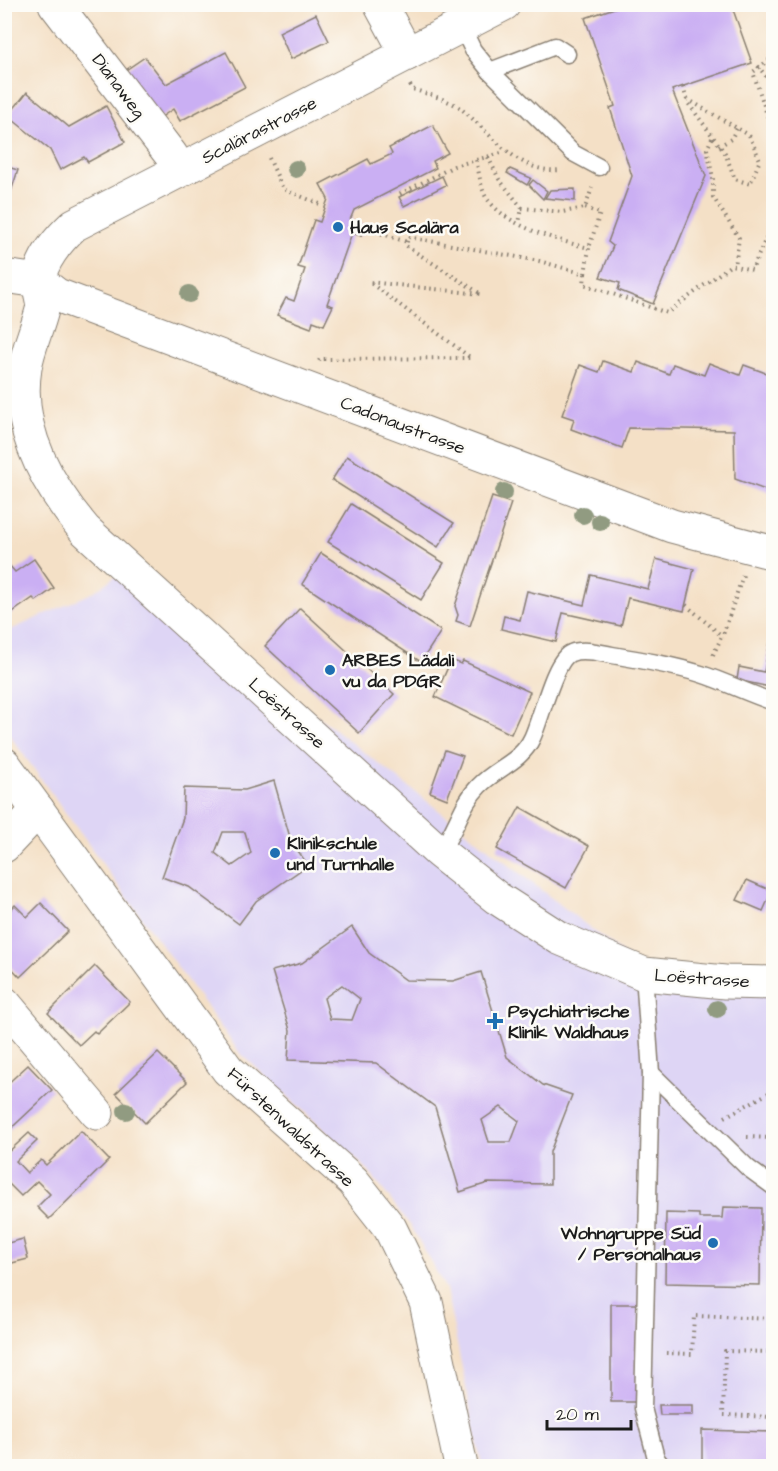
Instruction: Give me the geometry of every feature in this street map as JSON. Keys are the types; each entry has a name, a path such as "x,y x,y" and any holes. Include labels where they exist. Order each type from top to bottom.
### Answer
{"street":[{"name":"Dianaweg","path":"55,4 164,145 179,169"},
{"path":"380,4 408,69"},
{"name":"Scalärastrasse","path":"39,281 50,254 74,225 179,169 408,69 462,27 504,4"},
{"path":"4,276 39,281"},
{"name":"Cadonaustrasse","path":"39,281 57,295 672,526 774,553"},
{"name":"Loëstrasse","path":"39,281 43,308 25,369 23,408 40,464 60,501 85,530 440,852 497,898 559,938 644,974 725,982 774,983"},
{"name":"Fürstenwaldstrasse","path":"4,764 228,1070 353,1181 390,1228 426,1302 461,1467"},
{"path":"5,845 38,810"},
{"path":"4,1003 97,1113"}],"lane":[{"path":"462,27 473,50 490,71 573,153 599,167"},
{"path":"490,71 555,46 567,54"},
{"path":"440,852 453,836 461,812 476,788 490,775 521,756 532,739 560,662 571,653 592,651 664,663 704,675 742,692 774,702"},
{"path":"644,974 651,1073 643,1408 656,1458 662,1467"},
{"path":"651,1073 706,1128 774,1187"}],"path":[{"path":"774,57 758,66 753,72 774,136"},
{"path":"758,66 774,87"},
{"path":"408,69 412,89 459,107 506,152 547,171 599,167 585,208"},
{"path":"682,87 687,99 719,146 735,179 750,184 760,160 749,135 687,99"},
{"path":"719,146 731,139 737,128"},
{"path":"712,138 707,149 713,178 713,197 739,238 735,266"},
{"path":"400,194 454,166 506,152"},
{"path":"267,154 283,189 320,204"},
{"path":"488,156 499,179 522,208 562,212 585,208 600,213 589,248 584,284 667,313 731,265 752,270 774,220"},
{"path":"476,160 486,200 519,223 546,237 589,248"},
{"path":"519,223 522,208"},
{"path":"364,228 407,242"},
{"path":"318,365 320,359 471,358 369,282 482,294 406,246 408,237 538,261 585,274"},
{"path":"704,675 722,636 745,569"},
{"path":"686,605 722,636"},
{"path":"706,1128 741,1106 774,1090"},
{"path":"644,1353 692,1354 694,1316 774,1319"},
{"path":"774,1352 725,1351 723,1415 774,1417"}],"shaded area":[{"name":"Psychiatrische Klinik Waldhaus","path":"127,568 666,987 773,990 773,1466 482,1466 446,1289 411,1226 366,1168 239,1052 5,729 4,633 92,593"}],"building":[{"path":"626,4 731,4 752,63 672,90 706,176 653,304 618,290 620,283 600,277 613,246 608,242 632,176 610,108 615,106 585,18"},
{"path":"316,14 329,41 291,59 279,32"},
{"path":"226,52 245,87 180,121 173,109 157,120 123,72 145,57 166,84"},
{"path":"27,92 69,127 106,106 125,142 88,162 84,157 60,170 50,150 8,116"},
{"name":"Haus Scalära","path":"433,125 448,153 433,161 436,168 354,210 350,220 365,226 361,236 352,233 327,304 333,306 324,325 313,321 311,328 277,315 286,298 294,301 305,269 298,267 314,220 320,222 328,199 320,184 368,159 371,164 392,154 389,148"},
{"path":"4,166 18,170 5,210 4,210"},
{"path":"510,169 531,178 527,185 507,173"},
{"path":"442,176 446,185 404,206 399,197"},
{"path":"533,180 547,191 543,199 529,185"},
{"path":"575,189 575,201 545,198 550,190"},
{"path":"603,361 634,372 638,362 669,374 673,364 704,375 709,363 740,375 744,365 774,376 774,493 735,479 734,430 629,428 622,448 571,429 574,419 562,415 580,365 599,372"},
{"path":"347,456 454,523 438,547 332,480"},
{"path":"492,497 511,503 470,626 456,621 458,615 455,606"},
{"path":"351,504 444,563 421,600 328,542"},
{"path":"321,553 441,631 421,662 302,584"},
{"path":"34,559 54,588 36,601 33,598 4,618 4,569 9,565 15,572"},
{"path":"656,559 694,569 684,611 628,598 621,626 563,613 556,642 501,629 504,616 520,620 527,591 584,605 591,575 648,589"},
{"name":"ARBES Lädali vu da PDGR","path":"300,608 394,694 359,733 265,646"},
{"path":"770,642 774,643 774,688 737,680 739,667 764,672"},
{"path":"451,660 461,664 463,661 530,692 511,734 435,697"},
{"path":"445,750 463,756 447,799 430,792"},
{"name":"Klinikschule und Turnhalle","path":"274,781 291,841 308,865 256,901 239,924 189,887 162,877 183,818 184,788 245,790","holes":["223,832 245,832 251,853 232,866 215,853"]},
{"path":"520,807 589,846 566,888 497,849"},
{"path":"747,880 772,891 763,911 737,900"},
{"path":"41,903 68,931 20,977 4,960 4,916 15,905 27,917"},
{"path":"352,927 369,953 406,980 453,981 481,972 507,1057 543,1085 572,1095 550,1152 550,1184 488,1183 460,1192 435,1107 376,1063 288,1060 290,1030 272,971 302,963","holes":["342,985 360,999 352,1020 330,1019 324,998","501,1107 519,1121 511,1142 489,1142 482,1120"]},
{"path":"95,966 130,1002 97,1034 94,1031 79,1045 48,1013"},
{"path":"158,1053 187,1082 145,1123 116,1093"},
{"path":"28,1065 52,1090 4,1135 4,1087"},
{"path":"81,1131 109,1160 49,1219 37,1207 50,1194 37,1181 21,1196 4,1179 4,1156 29,1133 37,1141 16,1161 27,1173 41,1160 46,1165"},
{"name":"Wohngruppe Süd / Personalhaus","path":"723,1207 761,1208 760,1285 665,1283 666,1213 699,1214 699,1218 722,1218"},
{"path":"23,1239 28,1259 4,1265 4,1244"},
{"path":"611,1304 639,1304 638,1402 611,1402"},
{"path":"659,1405 693,1405 693,1415 660,1415"},
{"path":"702,1430 774,1432 774,1466 702,1466"}],"place":[{"name":"Haus Scalära","path":"338,227"},
{"name":"ARBES Lädali vu da PDGR","path":"330,670"},
{"name":"Klinikschule und Turnhalle","path":"275,853"},
{"name":"Psychiatrische Klinik Waldhaus","path":"495,1021"},
{"name":"Wohngruppe Süd / Personalhaus","path":"713,1243"}]}
